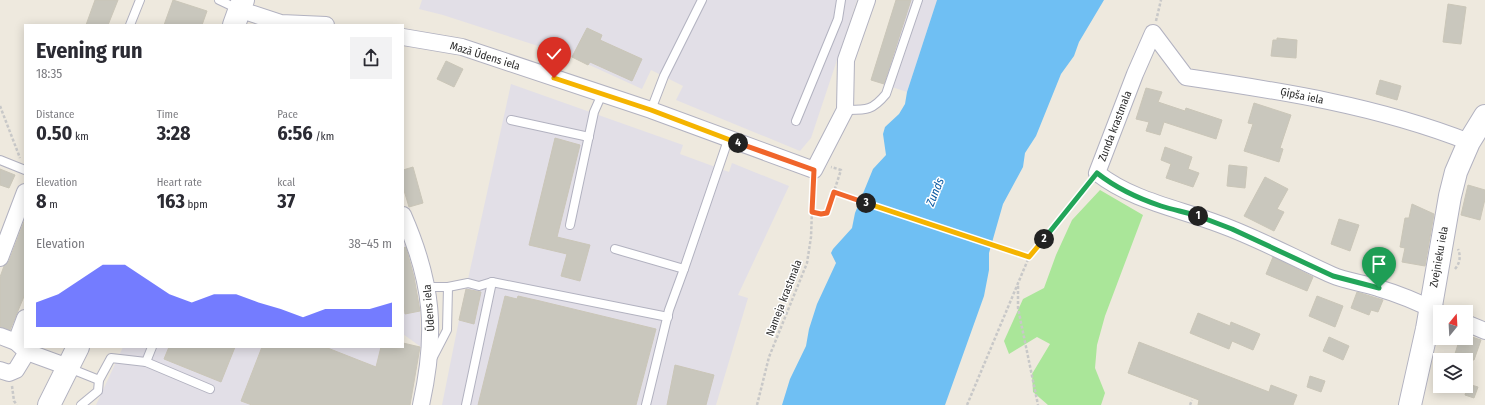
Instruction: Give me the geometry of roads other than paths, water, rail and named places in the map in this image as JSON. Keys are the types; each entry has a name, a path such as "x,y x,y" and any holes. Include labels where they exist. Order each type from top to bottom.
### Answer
{"street":[{"path":"846,110 846,60 867,0"},
{"path":"239,12 282,24"},
{"name":"Ģipša iela","path":"1153,33 1186,77 1253,86 1356,107 1441,131 1469,142"},
{"name":"Zunda krastmala","path":"1153,33 1135,74 1097,173 1113,185 1129,194 1232,229 1333,276 1379,288 1433,309"},
{"name":"Mazā Ūdens iela","path":"404,37 462,47 651,110 728,140 814,170 846,110"},
{"name":"Zvejnieku iela","path":"1436,305 1450,196 1456,172 1469,142 1485,116"},
{"path":"0,258 24,195"},
{"name":"Ūdens iela","path":"404,217 413,237 428,287 432,335 430,363 421,405"},
{"name":"Zvejnieku iela","path":"1410,405 1427,329 1433,315"},
{"path":"5,372 16,370 24,325"},
{"path":"1473,326 1485,331"},
{"path":"0,336 21,347 68,367"},
{"path":"49,405 78,348"}],"lane":[{"path":"130,24 140,0"},
{"path":"218,0 239,12"},
{"path":"651,110 664,76 702,0"},
{"path":"796,122 838,19 841,0"},
{"path":"846,110 866,110 878,104 886,94 918,0"},
{"path":"570,225 594,112 602,94"},
{"path":"511,120 589,137"},
{"path":"646,405 668,317 728,140"},
{"path":"0,160 24,170"},
{"path":"615,249 684,269"},
{"path":"428,287 448,287 468,283 479,286 492,282 668,317"},
{"path":"466,405 492,282"},
{"path":"430,363 447,330 448,287"},
{"path":"146,362 152,348"},
{"path":"81,405 98,391 99,380 111,358 146,362 210,389"},
{"path":"68,367 99,380"}],"water":[{"name":"Zunds","path":"937,0 1104,0 1079,42 1074,56 1061,74 1036,136 1025,153 1023,167 1003,204 989,253 989,270 984,296 945,405 782,405 790,379 806,346 809,329 817,304 836,263 831,253 852,228 855,213 873,169 886,155 883,134 885,127 899,114 905,104 907,92"}]}
